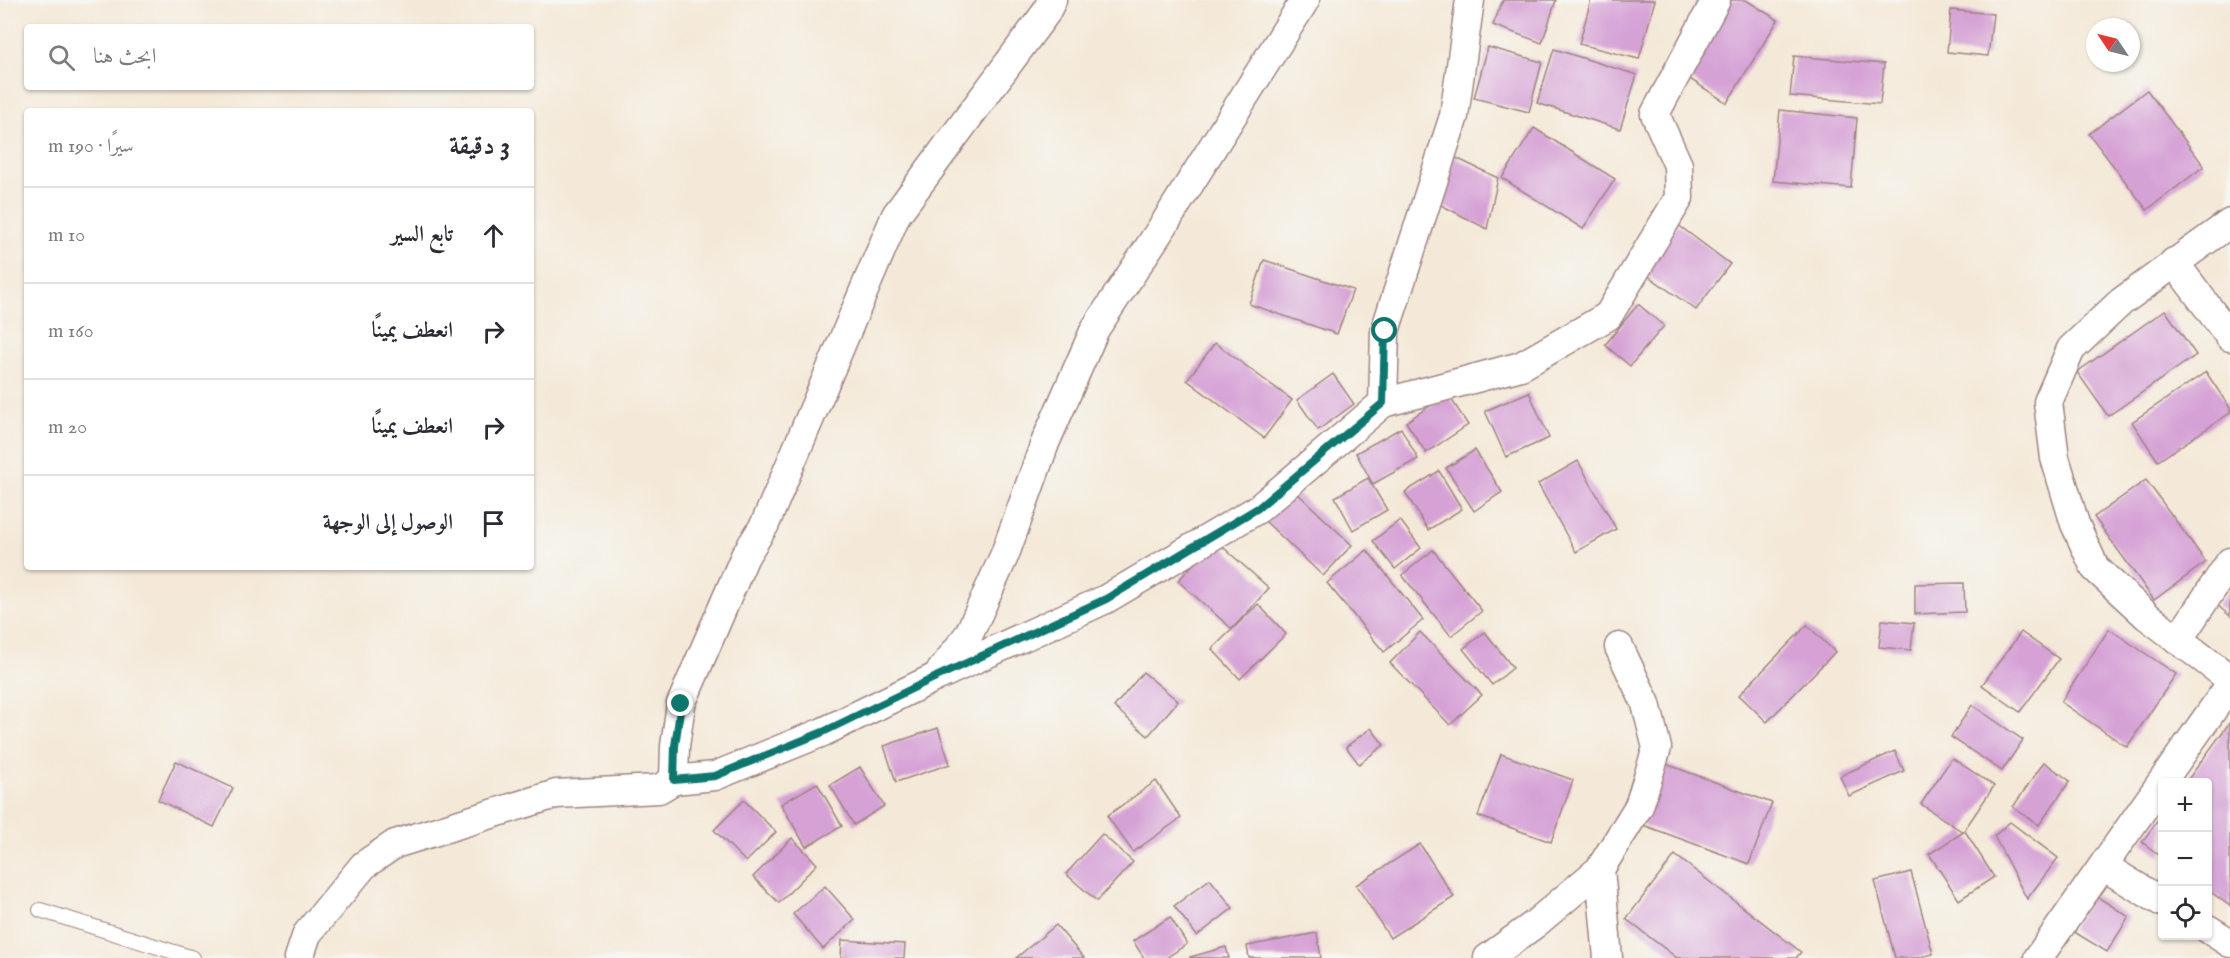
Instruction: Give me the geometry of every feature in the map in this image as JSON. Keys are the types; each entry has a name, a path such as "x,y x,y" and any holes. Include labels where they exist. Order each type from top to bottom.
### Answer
{"street":[{"path":"674,780 675,746 681,704 745,556 765,524 896,215 1045,14 1052,0"},
{"path":"936,677 969,634 1005,554 1045,443 1095,329 1165,223 1305,0"},
{"path":"1383,403 1385,331 1454,116 1470,0"},
{"path":"299,958 307,934 364,865 395,844 556,794 659,789 674,780 715,776 823,732 1106,599 1258,508 1383,403 1521,366 1608,316 1679,198 1678,165 1655,114 1716,0"},
{"path":"2230,223 2121,302 2072,348 2048,402 2055,458 2075,524 2095,568 2178,640 2230,679"},
{"path":"2174,262 2230,338"},
{"path":"2178,640 2230,562"},
{"path":"1488,958 1535,924 1600,870 1639,806 1657,748 1646,704 1619,647"},
{"path":"2038,958 2230,685"},
{"path":"2103,866 2158,899"},
{"path":"1600,870 1608,958"},
{"path":"2212,932 2230,943"}],"lane":[{"path":"40,910 193,958"}],"building":[{"path":"1503,0 1556,0 1542,43 1493,25"},
{"path":"1591,0 1655,0 1639,59 1579,44"},
{"path":"1728,0 1746,0 1778,20 1727,103 1682,74"},
{"path":"1951,10 1993,14 1988,56 1947,52"},
{"path":"1488,47 1542,62 1529,112 1474,98"},
{"path":"1554,49 1637,75 1620,129 1537,103"},
{"path":"1794,56 1884,64 1880,104 1790,96"},
{"path":"2147,90 2204,166 2147,210 2089,134"},
{"path":"1780,110 1857,118 1851,188 1773,181"},
{"path":"1534,128 1615,179 1583,229 1502,178"},
{"path":"1452,156 1498,178 1487,229 1441,205"},
{"path":"1677,224 1730,264 1696,310 1643,272"},
{"path":"1264,260 1353,290 1337,334 1249,304"},
{"path":"1638,304 1664,326 1630,366 1605,345"},
{"path":"2165,310 2196,355 2108,416 2077,372"},
{"path":"1215,343 1292,400 1264,438 1187,380"},
{"path":"2206,372 2230,408 2230,413 2158,461 2132,422"},
{"path":"1333,374 1354,404 1318,430 1297,400"},
{"path":"1529,392 1549,438 1506,457 1485,411"},
{"path":"1448,394 1468,425 1426,453 1406,422"},
{"path":"1401,428 1418,459 1373,484 1356,453"},
{"path":"1475,450 1502,492 1474,511 1446,468"},
{"path":"1578,461 1616,529 1576,552 1538,484"},
{"path":"1439,471 1462,509 1428,530 1405,492"},
{"path":"1368,478 1387,510 1353,530 1335,497"},
{"path":"2146,480 2206,562 2154,600 2094,517"},
{"path":"1295,491 1352,545 1323,576 1264,520"},
{"path":"1400,520 1421,548 1395,569 1373,541"},
{"path":"1215,540 1269,588 1232,629 1178,581"},
{"path":"1367,550 1423,620 1384,652 1327,583"},
{"path":"1433,550 1482,611 1451,636 1402,575"},
{"path":"1964,583 1965,612 1915,614 1915,584"},
{"path":"2230,590 2230,616 2217,605"},
{"path":"1258,604 1286,634 1240,679 1212,649"},
{"path":"1882,620 1914,623 1911,650 1879,647"},
{"path":"1807,625 1835,652 1767,722 1739,695"},
{"path":"2109,629 2176,674 2127,747 2061,702"},
{"path":"1420,632 1482,695 1450,725 1390,663"},
{"path":"1485,632 1513,668 1492,685 1463,649"},
{"path":"2021,632 2059,659 2020,712 1982,685"},
{"path":"1143,672 1178,701 1148,736 1114,707"},
{"path":"1972,705 2023,740 2002,771 1951,737"},
{"path":"2230,722 2230,906 2212,893 2212,778 2189,778"},
{"path":"938,728 950,764 896,782 884,746"},
{"path":"1371,728 1384,745 1359,764 1346,747"},
{"path":"1895,751 1904,771 1849,796 1840,776"},
{"path":"1501,754 1573,780 1551,842 1478,816"},
{"path":"1952,758 1994,786 1963,832 1921,804"},
{"path":"176,761 233,788 214,827 158,800"},
{"path":"2044,762 2070,781 2039,825 2013,807"},
{"path":"1666,764 1772,803 1749,864 1643,825"},
{"path":"860,767 884,806 854,825 830,785"},
{"path":"1156,781 1181,818 1133,852 1107,816"},
{"path":"817,783 842,826 806,847 781,804"},
{"path":"744,800 776,832 746,862 714,830"},
{"path":"2158,820 2158,854 2142,842"},
{"path":"2010,822 2058,858 2027,899 1994,836"},
{"path":"1965,831 1994,877 1959,900 1929,854"},
{"path":"1102,834 1133,862 1097,901 1066,874"},
{"path":"792,838 817,864 779,903 753,877"},
{"path":"1420,844 1454,897 1390,938 1356,885"},
{"path":"1675,855 1801,952 1796,958 1677,958 1626,919"},
{"path":"1911,872 1933,954 1917,958 1895,958 1875,881"},
{"path":"1210,879 1233,908 1197,936 1174,906"},
{"path":"825,886 855,920 823,949 793,914"},
{"path":"2093,894 2129,917 2107,952 2071,930"},
{"path":"1170,917 1187,944 1166,958 1144,958 1133,941"},
{"path":"1056,925 1084,958 1016,958"},
{"path":"1317,933 1321,958 1249,958 1247,946"},
{"path":"842,940 905,944 904,958 841,958"},
{"path":"1226,947 1229,958 1190,958 1190,957"}],"route":[{"path":"681,704 675,746 674,780 715,776 823,732 1106,599 1258,508 1383,403 1385,331"}]}
